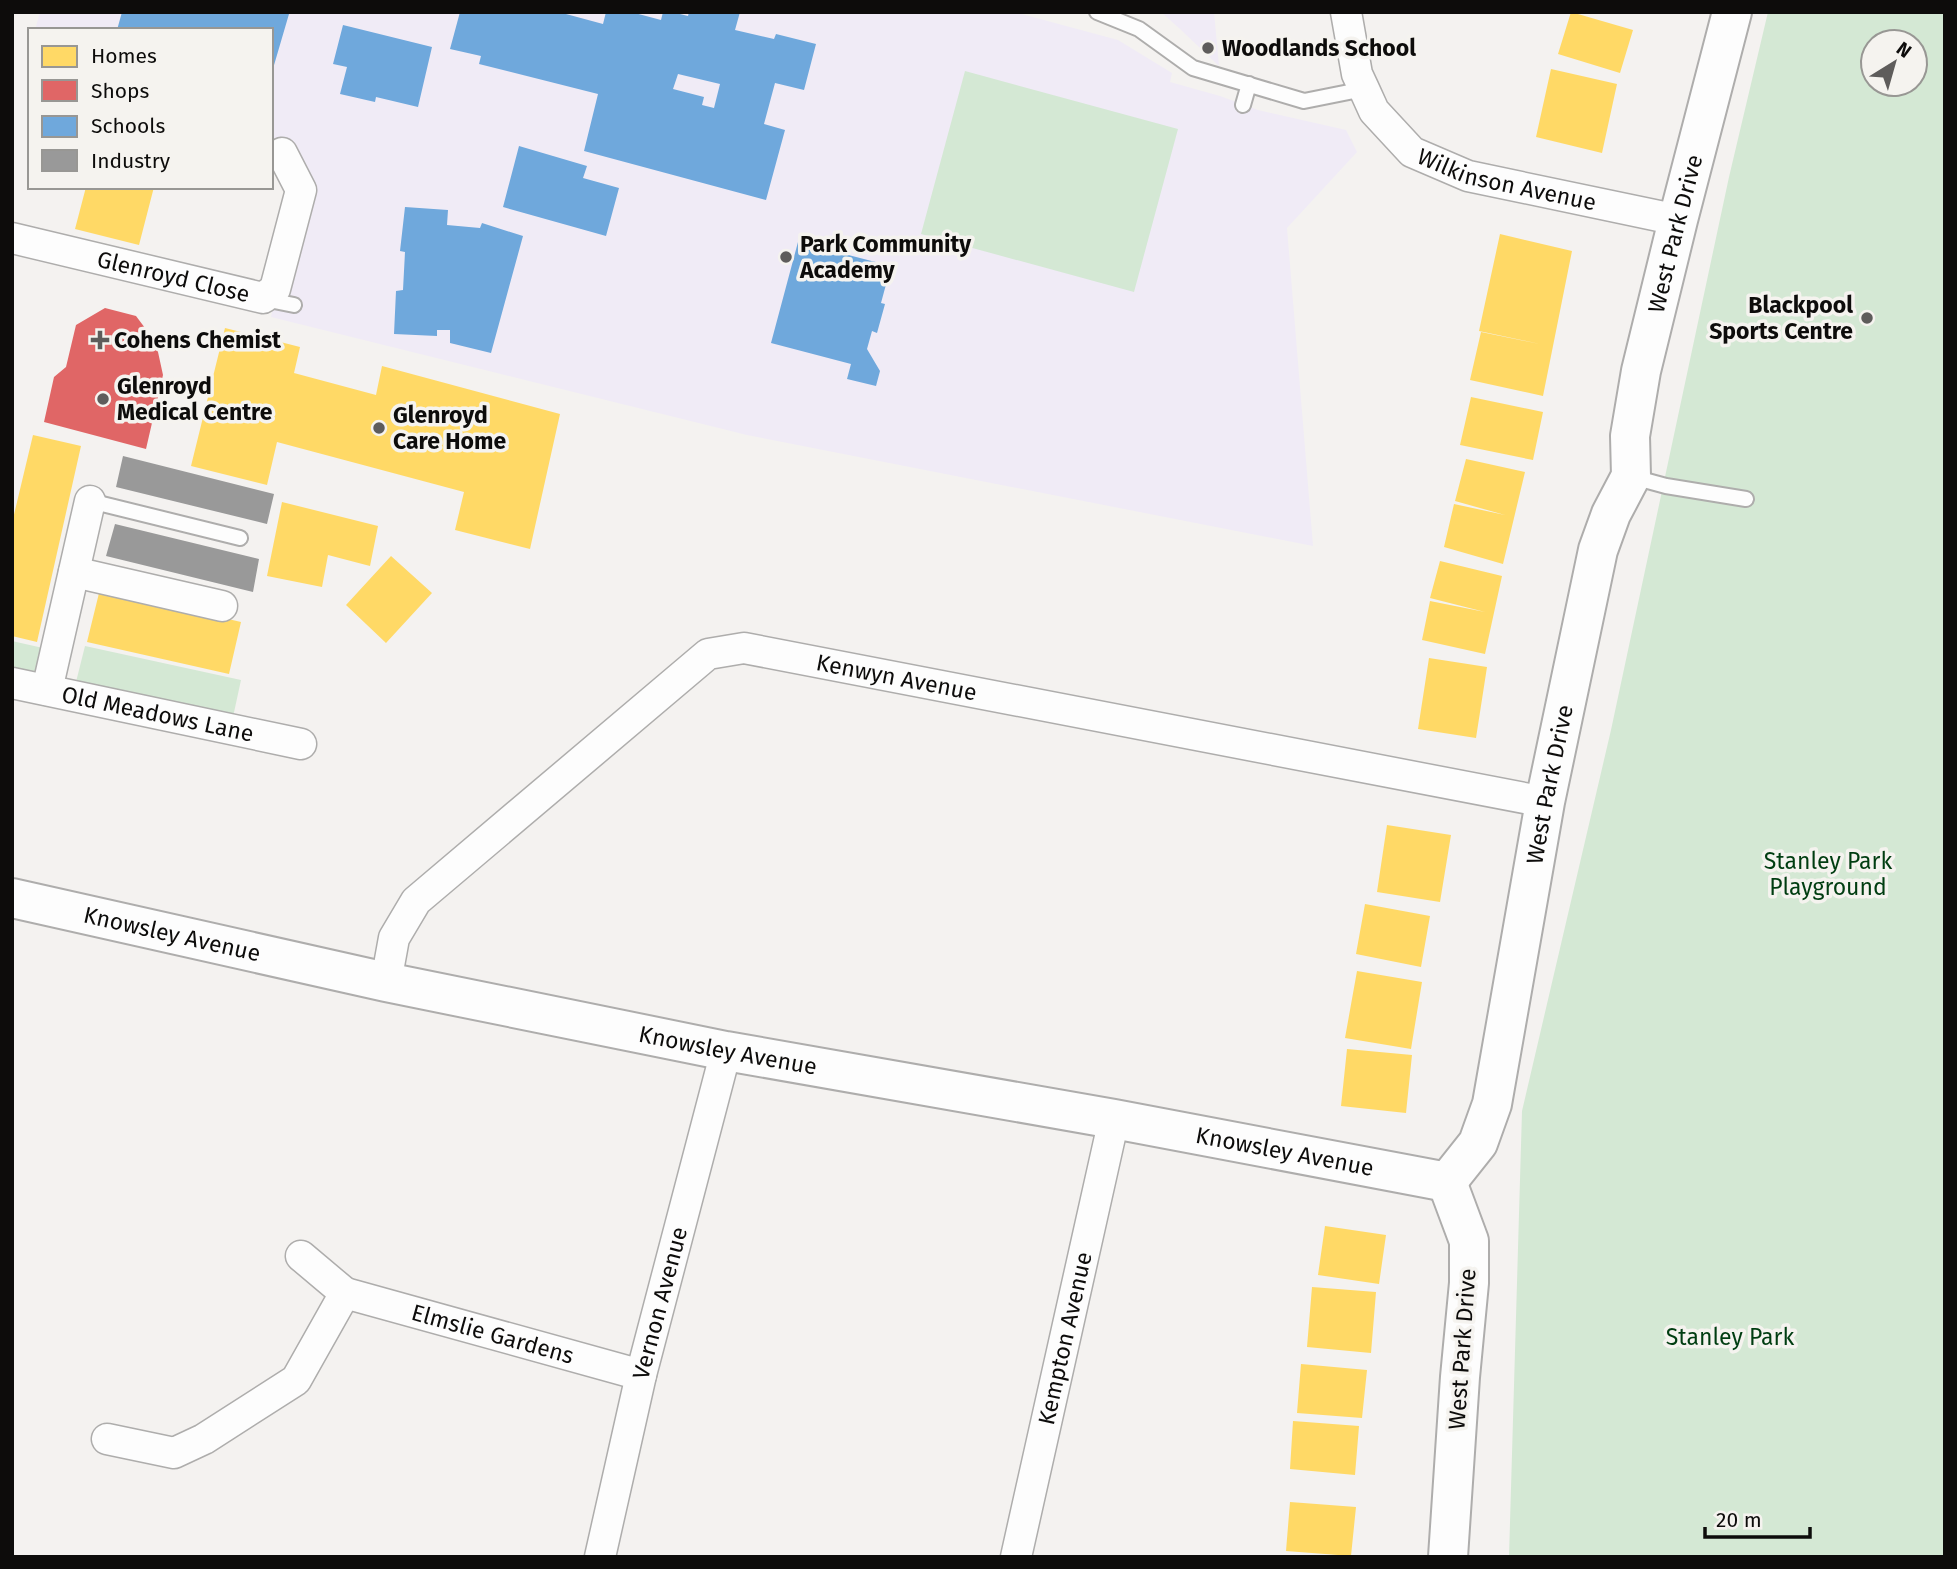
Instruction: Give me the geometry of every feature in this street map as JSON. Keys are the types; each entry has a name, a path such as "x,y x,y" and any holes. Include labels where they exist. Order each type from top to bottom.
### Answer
{"street":[{"name":"Wilkinson Avenue","path":"1346,12 1357,74 1374,111 1412,152 1468,176 1678,220"},
{"name":"West Park Drive","path":"1448,1557 1469,1283 1469,1241 1447,1182 1478,1143 1492,1104 1545,802 1598,550 1611,514 1632,476 1630,436 1642,371 1732,12"},
{"name":"Glenroyd Close","path":"12,238 263,299 275,289 301,190 282,153"},
{"path":"47,690 90,501"},
{"path":"74,572 222,606"},
{"name":"Kenwyn Avenue","path":"386,982 394,938 416,901 708,654 744,648 1545,802"},
{"name":"Old Meadows Lane","path":"12,683 301,744"},
{"name":"Knowsley Avenue","path":"12,898 386,982 726,1051 1114,1119 1447,1182"},
{"name":"Vernon Avenue","path":"600,1557 641,1375 726,1051"},
{"name":"Kempton Avenue","path":"1016,1557 1114,1119"},
{"name":"Elmslie Gardens","path":"301,1256 345,1293 641,1375"},
{"path":"107,1440 174,1453 204,1439 296,1380 345,1293"}],"lane":[{"path":"1097,12 1139,29 1194,68 1304,101 1364,89"},
{"path":"1243,105 1249,84"},
{"path":"263,299 295,305"},
{"path":"1632,476 1666,486 1746,499"},
{"path":"90,501 240,538"}],"shaded area":[{"name":"Park Community Academy","path":"40,12 1014,12 1118,40 1172,73 1170,82 1258,110 1346,130 1357,152 1287,228 1313,546 747,435 271,317 301,191 273,153 273,28 36,28"},
{"name":"Woodlands School","path":"1161,12 1214,12 1219,66 1180,29"}],"green space":[{"name":"Stanley Park","path":"1768,12 1945,12 1945,1557 1509,1557 1522,1111 1611,730 1729,177"},
{"path":"965,71 1178,129 1134,292 921,234"},
{"path":"12,641 43,648 37,673 12,667"},
{"path":"85,646 241,680 233,717 76,682"}],"building: Homes":[{"path":"1571,12 1633,30 1620,73 1558,54"},
{"path":"1551,69 1617,84 1602,153 1536,137"},
{"path":"85,189 153,189 139,245 75,229"},
{"path":"1500,234 1572,251 1543,396 1470,380 1481,332 1540,344 1479,331"},
{"name":"Glenroyd Care Home","path":"225,328 300,347 294,373 376,395 382,366 560,414 530,549 455,530 464,492 277,442 267,485 191,466"},
{"path":"1471,397 1543,412 1533,460 1460,445"},
{"path":"33,435 81,446 37,642 12,636 12,523"},
{"path":"1466,459 1525,472 1503,564 1444,547 1454,504 1505,515 1455,501"},
{"path":"282,502 378,526 370,566 328,555 322,587 267,576"},
{"path":"391,556 432,593 386,643 346,605"},
{"path":"1440,561 1502,576 1485,654 1422,640 1430,601 1485,612 1430,598"},
{"path":"100,589 241,622 229,674 87,642"},
{"path":"1429,658 1487,667 1476,738 1418,729"},
{"path":"1387,825 1451,835 1440,902 1377,892"},
{"path":"1365,904 1430,916 1421,967 1356,954"},
{"path":"1357,971 1422,982 1411,1049 1345,1038"},
{"path":"1347,1049 1412,1055 1406,1113 1341,1106"},
{"path":"1325,1226 1386,1235 1379,1284 1318,1275"},
{"path":"1312,1287 1376,1292 1371,1353 1307,1347"},
{"path":"1301,1364 1367,1370 1362,1418 1297,1413"},
{"path":"1293,1421 1359,1426 1355,1475 1290,1469"},
{"path":"1290,1502 1356,1507 1351,1556 1286,1551"}],"building: Shops":[{"name":"Glenroyd Medical Centre","path":"105,308 136,316 158,352 163,375 146,449 44,422 54,377 66,367 76,325"}],"building: Schools":[{"path":"122,12 289,14 273,69 273,28 118,28"},
{"path":"460,12 567,12 566,14 603,24 606,12 631,12 661,20 663,12 688,16 689,12 740,12 735,30 774,39 776,34 816,44 804,90 775,83 764,124 785,130 766,200 584,151 598,94 479,64 481,56 450,49","holes":["678,74 720,84 714,108 702,105 704,97 673,89"]},
{"path":"343,25 432,47 418,107 376,97 375,102 340,94 347,67 333,64"},
{"path":"519,146 587,166 583,178 619,188 606,236 503,207"},
{"path":"405,207 448,210 447,225 480,228 482,223 523,236 491,353 450,343 450,330 437,330 437,336 394,334 396,291 403,290 405,252 400,251"},
{"path":"798,242 891,266 881,303 885,304 877,333 872,331 867,349 880,371 876,386 847,379 851,364 771,343"}],"building: Industry":[{"path":"123,456 274,494 267,524 116,487"},
{"path":"115,524 259,559 253,592 106,556"}],"place":[{"name":"Woodlands School","path":"1208,48"},
{"name":"Park Community Academy","path":"786,257"},
{"name":"Blackpool Sports Centre","path":"1867,318"},
{"name":"Cohens Chemist","path":"100,340"},
{"name":"Glenroyd Medical Centre","path":"103,399"},
{"name":"Glenroyd Care Home","path":"379,428"}],"park label":[{"name":"Stanley Park Playground","path":"1828,874"}]}
